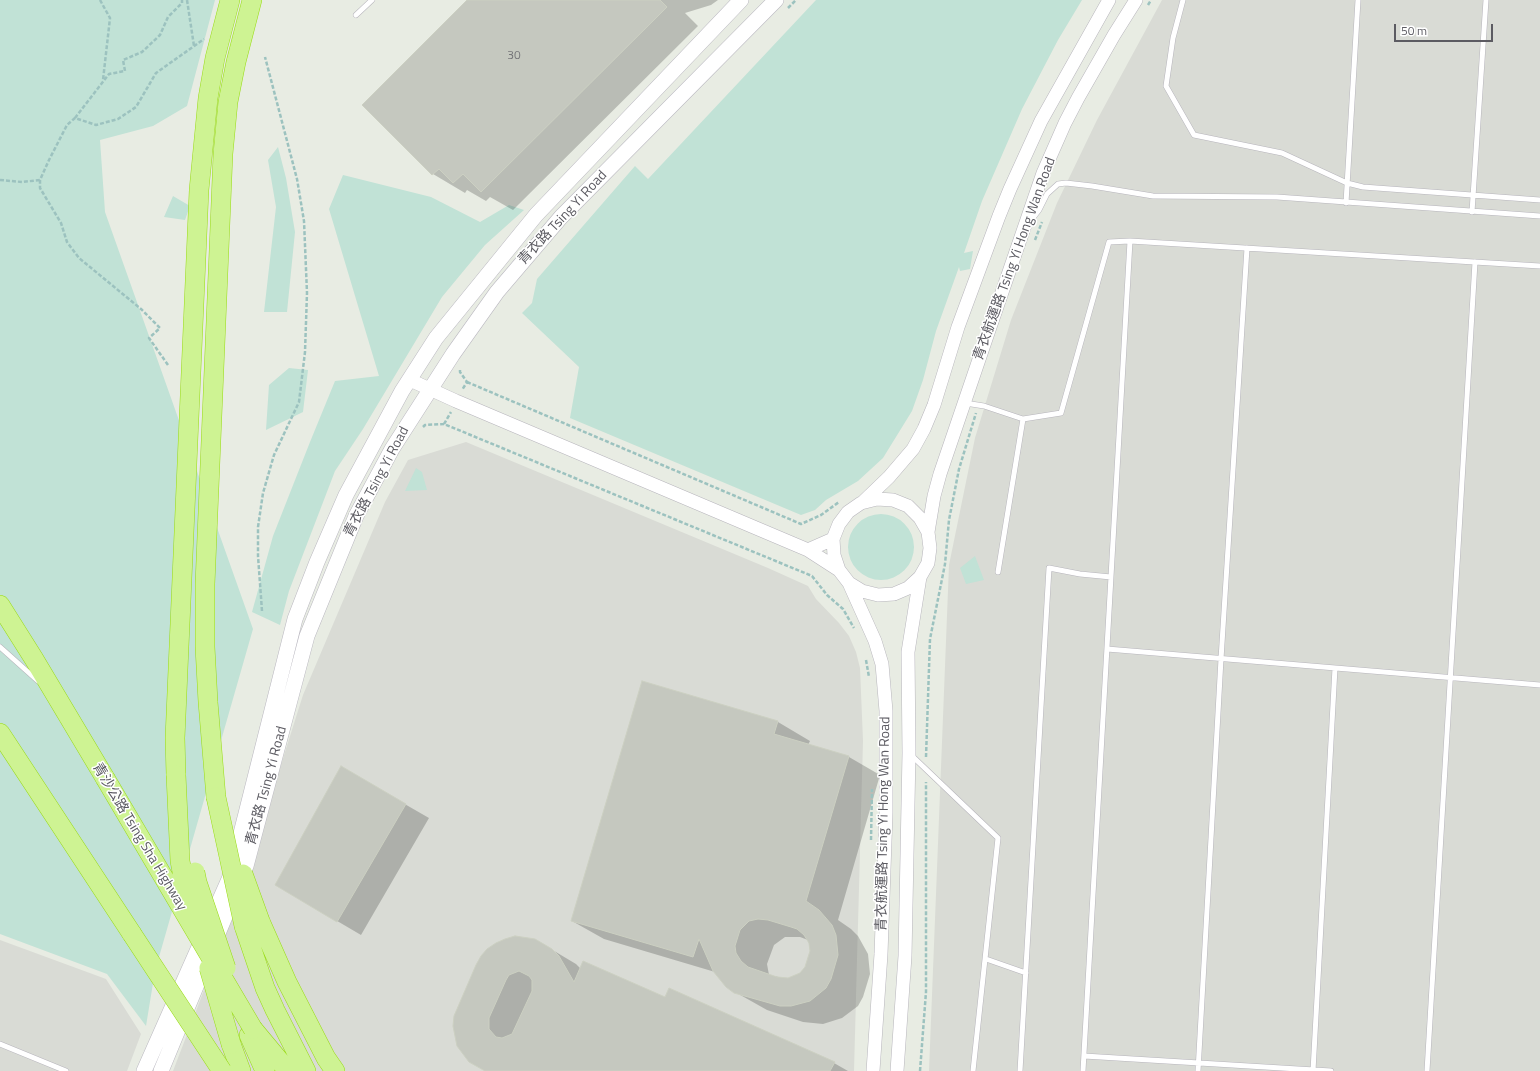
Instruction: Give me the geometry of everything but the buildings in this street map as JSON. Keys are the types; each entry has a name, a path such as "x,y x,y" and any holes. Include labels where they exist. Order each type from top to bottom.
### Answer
{"highway":[{"path":"230,0 215,58 208,98 199,190 174,738 180,861 184,882 220,1007 241,1071"},
{"path":"252,0 236,62 228,102 223,154 205,584 205,647 216,797 244,926 275,1010 306,1071"},
{"name":"青沙公路 Tsing Sha Highway","path":"0,605 59,701 253,1029 275,1071"},
{"path":"0,733 222,1071"},
{"path":"176,775 197,882 249,1035 265,1071"},
{"path":"216,797 267,939 296,1001 335,1071"},
{"path":"253,1029 288,1071"}],"main road":[{"name":"青衣路 Tsing Yi Road","path":"144,1071 230,878 295,619 316,562 346,495 402,391 436,338 536,215 737,2"},
{"name":"青衣路 Tsing Yi Road","path":"161,1071 246,866 307,636 356,516 392,449 430,389 497,292 561,217 780,5"}],"street":[{"name":"青衣航運路 Tsing Yi Hong Wan Road","path":"861,503 889,477 913,449 924,429 934,405 960,320 993,230 1010,189 1041,121 1109,0"},
{"name":"青衣航運路 Tsing Yi Hong Wan Road","path":"928,532 934,496 964,403 1043,173 1065,123 1094,69 1142,3"},
{"path":"410,380 456,401 808,550 839,570"},
{"path":"877,499 893,500 908,506 920,518 928,532 930,548 928,563 920,577 908,588 894,594 883,595 862,591 849,583 839,570 834,555 833,538 839,524 848,512 861,503 877,499"},
{"path":"808,550 833,538"},
{"name":"青衣航運路 Tsing Yi Hong Wan Road","path":"897,1071 905,956 909,753 908,652 920,577"},
{"name":"青衣航運路 Tsing Yi Hong Wan Road","path":"849,583 875,641 882,664 886,711 886,814 873,1071"}],"lane":[{"path":"356,15 372,0"},
{"path":"1182,0 1172,38 1166,86 1194,135 1282,153 1347,183 1363,187 1540,200"},
{"path":"1346,203 1358,0"},
{"path":"1472,212 1486,0"},
{"path":"1025,228 1039,210 1047,194 1058,184 1066,183 1153,196 1277,197 1540,216"},
{"path":"964,403 978,405 1023,419 1061,413 1109,242 1130,241 1540,266"},
{"path":"1083,1071 1130,241"},
{"path":"1198,1071 1221,659 1247,248"},
{"path":"1427,1071 1449,678 1475,262"},
{"path":"998,572 1023,419"},
{"path":"1020,1071 1049,568 1111,578"},
{"path":"1,649 59,701"},
{"path":"1107,649 1540,685"},
{"path":"1313,1070 1335,668"},
{"path":"909,753 998,838 973,1071"},
{"path":"986,959 1026,973"},
{"path":"0,1044 66,1071"},
{"path":"1084,1056 1331,1071"}],"path":[{"path":"100,0 110,18 103,80"},
{"path":"168,365 149,338 160,328 141,309 79,258 67,242 61,223 40,188 40,180 48,160 67,125 75,118 109,74 125,71 123,60 142,52 160,35 168,17 182,3 182,0"},
{"path":"187,0 194,46"},
{"path":"780,5 796,0"},
{"path":"1142,3 1151,0"},
{"path":"75,118 96,125 118,119 136,107 156,73 204,39"},
{"path":"262,611 258,556 258,527 263,493 274,455 299,402 305,352 307,293 304,222 297,179 265,57"},
{"path":"0,180 22,182 40,180"},
{"path":"1034,244 1043,216"},
{"path":"462,366 460,372 467,382 801,524"},
{"path":"467,382 444,424 812,576 827,595 843,609 857,633"},
{"path":"920,1071 926,992 926,769 930,640 945,564 949,520 959,469 978,405"},
{"path":"865,653 870,681"},
{"path":"870,845 872,782"}],"shaded area":[{"path":"0,0 215,0 187,106 153,126 100,140 105,212 253,629 155,971 146,1026 107,974 0,934"},
{"path":"816,0 1082,0 1058,40 1022,109 982,201 964,253 973,251 970,269 960,271 959,267 936,331 923,380 912,411 883,458 858,481 826,500 815,510 801,515 570,418 579,367 522,313 532,303 537,279 635,166 648,179"},
{"path":"1162,0 1540,0 1540,1071 929,1071 949,565 975,438 1011,320 1057,203 1097,120"},
{"path":"278,147 286,178 295,232 287,312 264,312 276,207 268,160"},
{"path":"343,175 431,197 480,222 509,205 524,210 485,245 442,297 363,429 335,471 289,591 280,625 252,612 273,536 310,442 335,381 379,376 329,209"},
{"path":"173,196 190,206 185,220 164,217"},
{"path":"289,368 308,370 303,412 266,430 269,385"},
{"path":"466,442 808,586 816,599 849,636 856,652 860,668 863,741 854,1071 173,1071 237,904 303,695 385,502 408,460"},
{"path":"416,468 422,472 427,490 405,491"},
{"path":"881,514 894,517 904,524 911,534 914,547 911,560 904,570 894,577 881,580 868,577 858,570 851,560 848,547 851,534 858,524 868,517"},
{"path":"975,556 984,580 966,584 960,568"},
{"path":"0,940 106,979 141,1034 127,1071 0,1071"}]}
